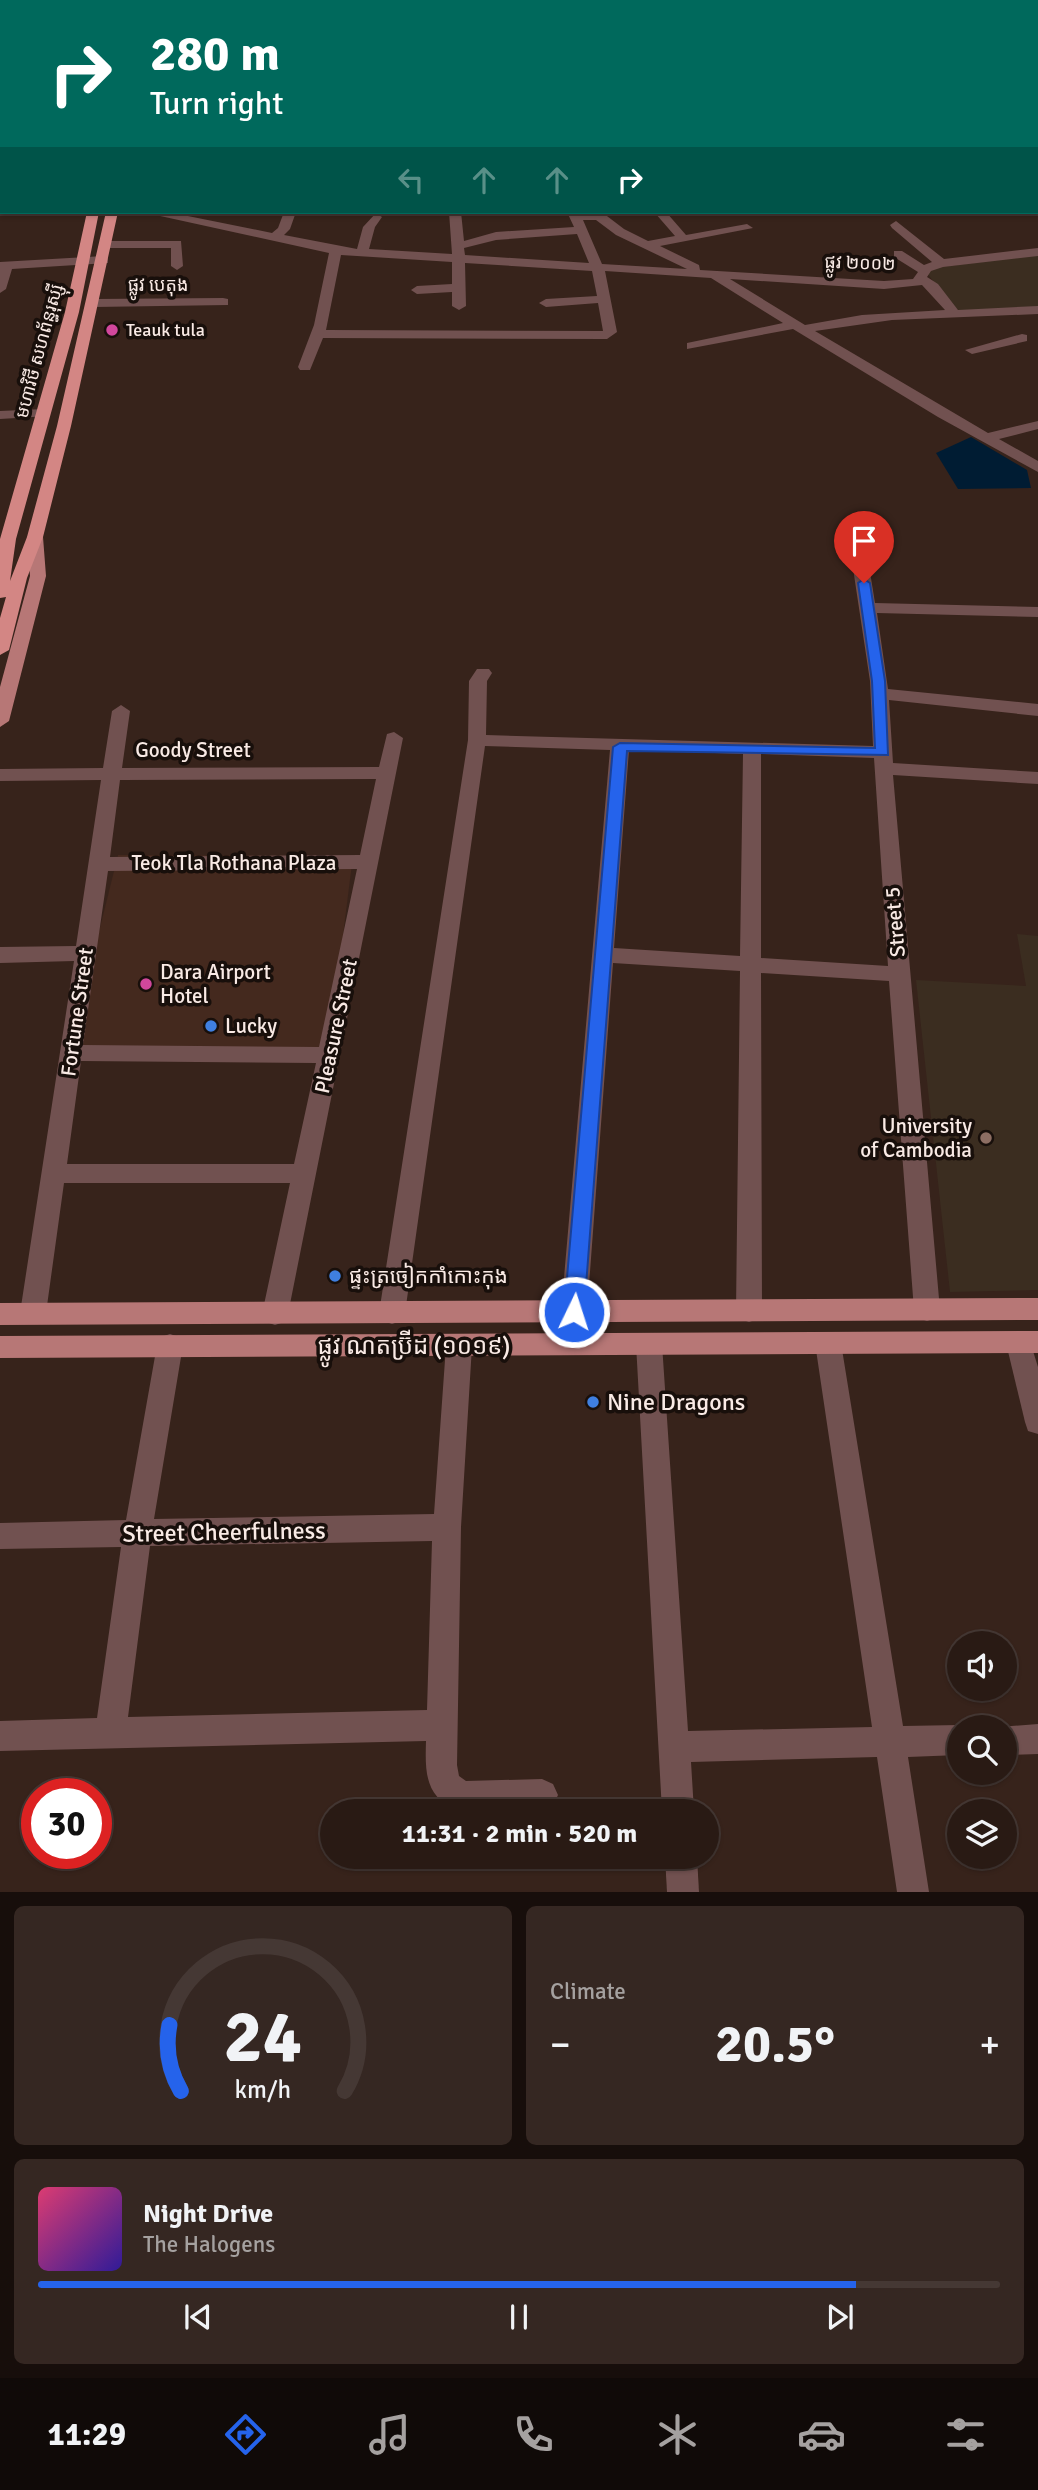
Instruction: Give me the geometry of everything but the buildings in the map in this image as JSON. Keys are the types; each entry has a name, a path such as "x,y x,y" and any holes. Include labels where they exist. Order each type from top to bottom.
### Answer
{"highway":[{"name":"មហាវិថី សហព័ន្ធរុស្ស៊ី","path":"0,593 4,547 85,261 93,214"},
{"name":"មហាវិថី សហព័ន្ធរុស្ស៊ី","path":"0,650 19,578 35,537 94,303 112,214"}],"main road":[{"name":"មហាវិថី សហព័ន្ធរុស្ស៊ី","path":"0,721 38,576 35,537"},
{"name":"ផ្លូវ ណតប្រ៊ីដ (១០១៩)","path":"0,1314 1038,1309"},
{"name":"ផ្លូវ ណតប្រ៊ីដ (១០១៩)","path":"0,1347 1029,1343"}],"street":[{"name":"ផ្លូវ ២០០២","path":"173,214 336,251 458,252 598,268 884,285 906,284 942,263 1038,252"},
{"path":"275,237 284,229 289,214"},
{"path":"455,214 459,306"},
{"path":"316,334 601,337 610,332 598,268 574,214 599,216 620,232 707,274 801,327 1038,467"},
{"path":"662,214 682,237"},
{"path":"362,252 369,227 376,217"},
{"path":"896,225 942,263"},
{"path":"646,245 717,226 747,228"},
{"path":"458,252 496,236 581,230"},
{"path":"107,245 177,244 177,266"},
{"path":"305,367 316,334 336,251"},
{"path":"898,254 923,275 956,316"},
{"path":"0,289 3,266 104,260"},
{"path":"417,290 458,288"},
{"path":"546,303 604,299"},
{"name":"ផ្លូវ បេតុង","path":"94,303 223,302"},
{"path":"692,346 889,315 956,316 1038,310"},
{"path":"972,350 1027,341 1006,313"},
{"path":"0,415 44,412"},
{"path":"985,438 1038,425"},
{"name":"Street 5","path":"856,534 880,694 899,974 928,1310"},
{"path":"867,608 1038,612"},
{"path":"392,1313 477,740 478,681 483,673"},
{"path":"880,694 1038,710"},
{"name":"Fortune Street","path":"33,1313 121,711"},
{"name":"Pleasure Street","path":"275,1314 394,738"},
{"path":"477,740 752,751 883,760 1038,778"},
{"path":"574,1312 620,747"},
{"path":"749,1311 752,751"},
{"name":"Goody Street","path":"0,775 112,772 387,773"},
{"name":"Teok Tla Rothana Plaza","path":"99,864 369,862"},
{"path":"0,954 86,953"},
{"path":"603,955 899,974"},
{"path":"71,1053 330,1055"},
{"path":"54,1173 305,1174"},
{"path":"828,1343 913,1892"},
{"path":"1029,1343 1038,1422"},
{"path":"649,1344 677,1799"},
{"path":"110,1734 137,1535 170,1345"},
{"path":"459,1346 447,1527 441,1765 446,1786 462,1797 542,1796"},
{"name":"Street Cheerfulness","path":"0,1536 447,1527"},
{"path":"0,1736 442,1725"},
{"path":"1017,1740 1038,1739"},
{"path":"674,1747 947,1740"},
{"path":"682,1869 683,1892"}],"shaded area":[{"path":"1038,255 1038,308 964,313 955,308 926,272 934,268"},
{"path":"118,855 353,856 327,1061 68,1057"},
{"name":"University of Cambodia","path":"1017,934 1038,936 1038,1290 950,1292 916,980 1026,986"}],"water":[{"path":"971,437 1027,470 1031,488 958,489 936,453"}],"place":[{"name":"Teauk tula","path":"112,330"},
{"name":"Dara Airport Hotel","path":"146,984"},
{"name":"Lucky","path":"211,1026"},
{"name":"University of Cambodia","path":"986,1138"},
{"name":"ផ្ទះត្រចៀកកាំកោះកុង","path":"335,1276"},
{"name":"Nine Dragons","path":"593,1402"}],"route":[{"path":"574,1312 620,747 883,752 879,681 864,583"}]}
